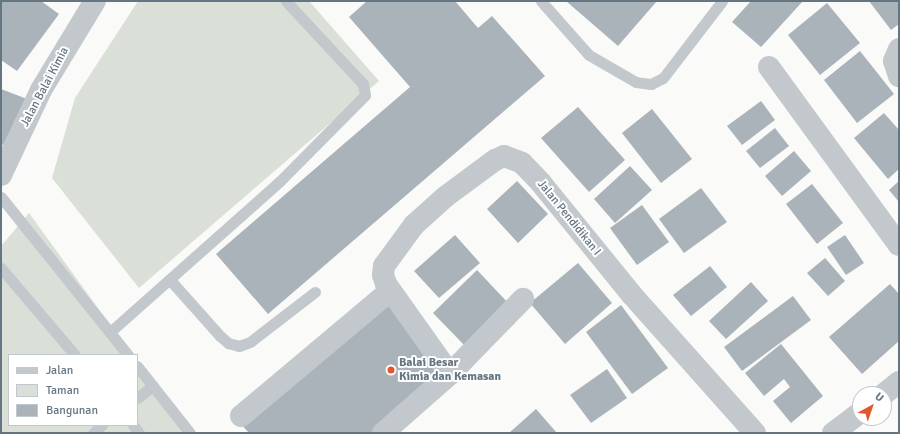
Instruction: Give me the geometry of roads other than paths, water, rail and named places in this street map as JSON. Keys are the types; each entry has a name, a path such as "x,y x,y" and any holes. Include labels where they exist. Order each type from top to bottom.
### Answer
{"street":[{"name":"Jalan Balai Kimia","path":"1,175 44,84 94,1"},
{"path":"899,49 894,60 899,76"},
{"path":"769,67 899,245"},
{"name":"Jalan Pendidikan I","path":"450,374 390,291 383,275 384,266 414,225 469,178 495,160 504,156 514,158 541,183 656,324 755,433"},
{"path":"240,416 390,291"},
{"path":"383,433 450,374 523,299"},
{"path":"833,433 852,419"}],"lane":[{"path":"110,332 170,281 296,166 365,95 363,84 286,1"},
{"path":"540,1 589,55 636,82 651,84 663,78 722,1"},
{"path":"1,197 127,354"},
{"path":"1,268 74,354"},
{"path":"170,281 220,336 228,343 239,346 250,342 315,292"},
{"path":"138,367 190,433"},
{"path":"138,397 153,386"},
{"path":"92,433 101,426"}],"place":[{"name":"Balai Besar Kimia dan Kemasan","path":"391,370"}]}
